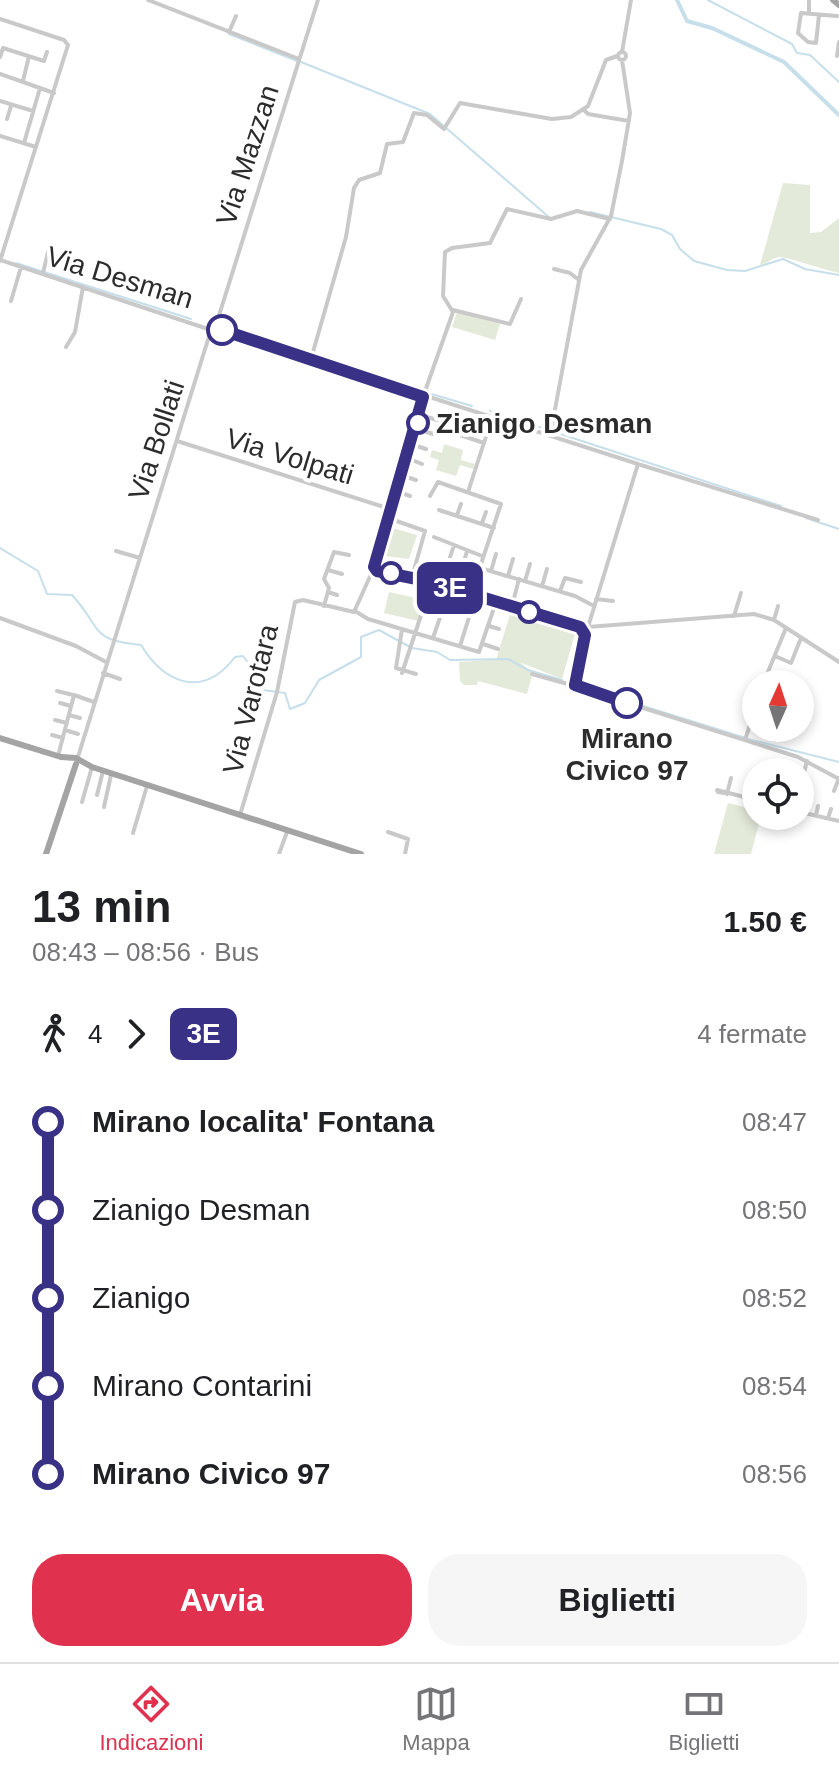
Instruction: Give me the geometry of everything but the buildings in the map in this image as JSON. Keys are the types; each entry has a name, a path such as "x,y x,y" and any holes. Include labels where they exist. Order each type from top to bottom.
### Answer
{"main road":[{"path":"833,0 839,5"},
{"path":"0,738 13,738 112,774 361,854"},
{"path":"46,854 75,761"}],"street":[{"path":"148,0 299,59"},
{"name":"Via Mazzan","path":"213,328 318,0"},
{"path":"550,434 579,280 586,259 611,216 629,121 620,56 631,0"},
{"path":"809,0 809,14"},
{"path":"819,15 816,43 808,42 798,33 801,13 838,16"},
{"path":"229,32 236,16"},
{"path":"0,19 66,42 54,93 0,260"},
{"path":"837,56 839,42"},
{"path":"0,57 3,48 44,61 47,52"},
{"path":"23,82 29,56"},
{"path":"312,358 346,237 356,183 380,173 387,144 403,142 414,113 425,114 447,128 460,103 563,119 584,110 594,98 606,60 620,56"},
{"path":"0,74 54,93"},
{"path":"24,143 40,88"},
{"path":"0,101 33,111"},
{"path":"7,119 12,105"},
{"path":"584,110 590,115 629,121"},
{"path":"0,138 36,148"},
{"path":"521,299 510,324 453,310 443,296 445,252 452,248 488,245 506,209 553,219 577,211 611,216"},
{"path":"43,272 49,248"},
{"name":"Via Desman","path":"0,260 312,358 423,397 550,434 639,466"},
{"name":"Via Desman","path":"11,301 21,267"},
{"path":"554,269 570,273 579,280"},
{"path":"66,347 75,332 83,287"},
{"path":"355,611 374,570 423,397 453,310"},
{"name":"Via Bollati","path":"75,761 213,328"},
{"path":"420,415 444,422 442,429 484,443"},
{"path":"468,492 492,418"},
{"path":"416,428 433,434"},
{"name":"Via Volpati","path":"177,440 390,509"},
{"path":"411,444 426,449"},
{"path":"407,458 422,464"},
{"path":"575,684 586,629 639,466 818,520"},
{"path":"401,475 416,480"},
{"path":"430,496 436,483 501,504 478,568 460,646 479,652 496,601"},
{"path":"396,491 410,496"},
{"path":"457,515 461,504"},
{"path":"439,510 494,528"},
{"path":"482,523 486,512"},
{"path":"388,518 425,531 412,577"},
{"path":"434,537 482,556"},
{"path":"442,582 454,545"},
{"path":"116,551 140,558"},
{"path":"467,551 461,572 476,578"},
{"path":"324,606 328,592 324,581 334,552 349,555"},
{"path":"491,571 496,554"},
{"path":"508,576 513,559"},
{"path":"512,606 530,564"},
{"path":"478,568 560,591 594,606"},
{"path":"542,586 547,569"},
{"path":"328,570 342,574"},
{"path":"374,570 442,582 450,588 586,629 750,614 774,620 839,662"},
{"path":"560,591 565,578 581,582"},
{"path":"402,671 432,582"},
{"path":"433,638 450,588"},
{"path":"328,592 337,595"},
{"path":"734,616 741,593"},
{"name":"Via Varotara","path":"240,815 277,690 295,602 301,599 346,612 355,611 361,616 460,646"},
{"path":"596,599 613,601"},
{"path":"774,620 778,606"},
{"path":"0,618 76,646 106,662"},
{"path":"489,626 499,629"},
{"path":"769,670 786,628"},
{"path":"402,629 398,638 402,642 396,668 416,674"},
{"path":"775,656 791,663 801,638"},
{"path":"483,644 498,649"},
{"path":"103,673 120,679"},
{"path":"532,674 575,684 742,737"},
{"path":"57,691 94,702"},
{"path":"60,756 74,695"},
{"path":"60,703 71,706"},
{"path":"69,715 80,718"},
{"path":"55,720 67,723"},
{"path":"65,730 78,734"},
{"path":"52,735 63,738"},
{"path":"757,742 799,758"},
{"path":"814,765 839,778 834,791"},
{"path":"82,802 89,766"},
{"path":"97,795 103,771"},
{"path":"104,807 112,774"},
{"path":"731,778 725,794 742,797"},
{"path":"133,833 147,785"},
{"path":"818,806 816,815 839,821"},
{"path":"828,818 831,809"},
{"path":"279,854 287,832"},
{"path":"388,832 408,839 405,854"}],"green space":[{"path":"783,183 810,185 810,233 821,232 839,218 839,273 783,257 760,265"},
{"path":"457,312 500,324 495,340 452,327"},
{"path":"444,444 463,450 461,460 475,464 473,469 460,465 456,476 436,470 439,460 430,457 432,450 442,453"},
{"path":"393,528 417,535 409,559 385,556"},
{"path":"389,592 425,600 418,621 384,613"},
{"path":"512,608 577,627 562,679 519,662 533,672 527,694 478,681 477,685 464,685 460,681 459,662 496,660"},
{"path":"728,803 742,806 742,830 757,830 751,854 714,854"}],"waterway":[{"path":"677,0 687,21 712,28 784,62 839,115"},
{"path":"708,0 792,44 797,53 810,55 839,82"},
{"path":"229,34 297,61"},
{"path":"301,62 430,114 550,218"},
{"path":"590,212 661,229 672,235 680,249 694,261 727,270 745,271 783,259 805,269 839,275"},
{"path":"16,263 191,319"},
{"path":"428,393 472,406"},
{"path":"490,411 781,506"},
{"path":"806,518 839,529"},
{"path":"0,548 38,571 47,594 72,595 104,636 141,645 161,669 173,677 198,682 223,670 235,657 243,656 253,669 256,689 285,693 290,709 305,703 319,680 361,657 361,637 379,630 412,648 437,652 450,660 508,659 528,670 562,680"},
{"path":"579,686 752,740 839,762"}],"bus line":[{"name":"3E","path":"222,330 423,397 424,405 374,567 377,571 432,582 580,627 585,635 574,676 575,685 627,703"}],"place":[{"name":"Zianigo Desman","path":"418,423"},
{"name":"Mirano Civico 97","path":"627,703"}]}
